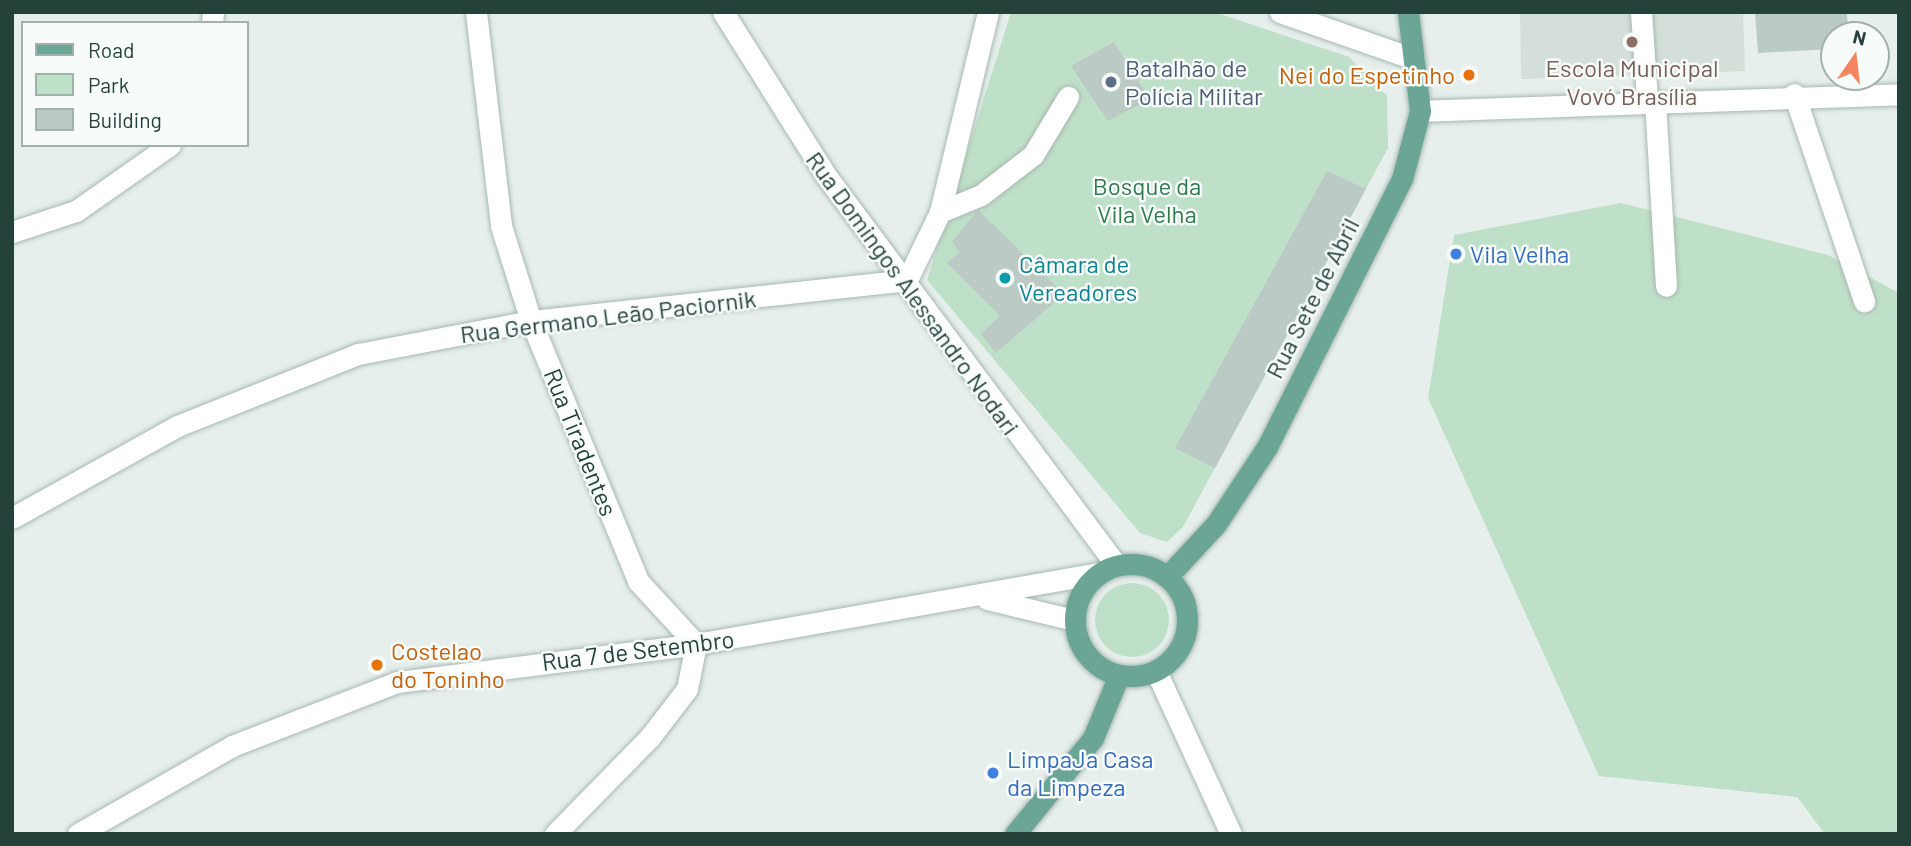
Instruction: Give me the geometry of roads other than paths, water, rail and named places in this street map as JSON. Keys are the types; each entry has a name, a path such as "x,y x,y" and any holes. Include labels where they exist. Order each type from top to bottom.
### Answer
{"main road":[{"name":"Rua Sete de Abril","path":"1167,577 1216,524 1267,447 1402,180 1420,111 1408,12"},
{"path":"1152,567 1167,577 1186,607 1188,626 1183,644 1156,671 1119,675 1087,655 1074,620 1077,601 1108,569 1152,567"},
{"path":"1015,834 1093,738 1119,675"}],"street":[{"path":"463,12 476,38"},
{"name":"Rua Tiradentes","path":"476,12 476,38 501,226 531,321 638,581 696,644"},
{"name":"Rua Domingos Alessandro Nodari","path":"723,12 827,177 907,280 1108,569"},
{"path":"907,280 940,212 988,12"},
{"path":"1280,12 1414,59"},
{"path":"1641,12 1666,286"},
{"path":"1794,94 1864,302"},
{"path":"1420,111 1794,94 1899,94"},
{"path":"940,212 981,195 1033,155 1068,97"},
{"path":"12,232 76,211 167,147"},
{"name":"Rua Germano Leão Paciornik","path":"12,518 177,426 358,354 531,321 907,280"},
{"name":"Rua 7 de Setembro","path":"78,834 232,746 397,682 696,644 978,597 1108,569"},
{"name":"Rua 7 de Setembro","path":"978,597 1074,620"},
{"path":"555,834 650,737 687,689 696,644"},
{"path":"1156,671 1231,834"}],"place":[{"name":"Escola Municipal Vovó Brasília","path":"1632,42"},
{"name":"Nei do Espetinho","path":"1469,75"},
{"name":"Batalhão de Polícia Militar","path":"1111,82"},
{"name":"Vila Velha","path":"1456,254"},
{"name":"Câmara de Vereadores","path":"1005,278"},
{"name":"Costelao do Toninho","path":"377,665"},
{"name":"LimpaJa Casa da Limpeza","path":"993,773"}],"park label":[{"name":"Bosque da Vila Velha","path":"1147,200"}]}
